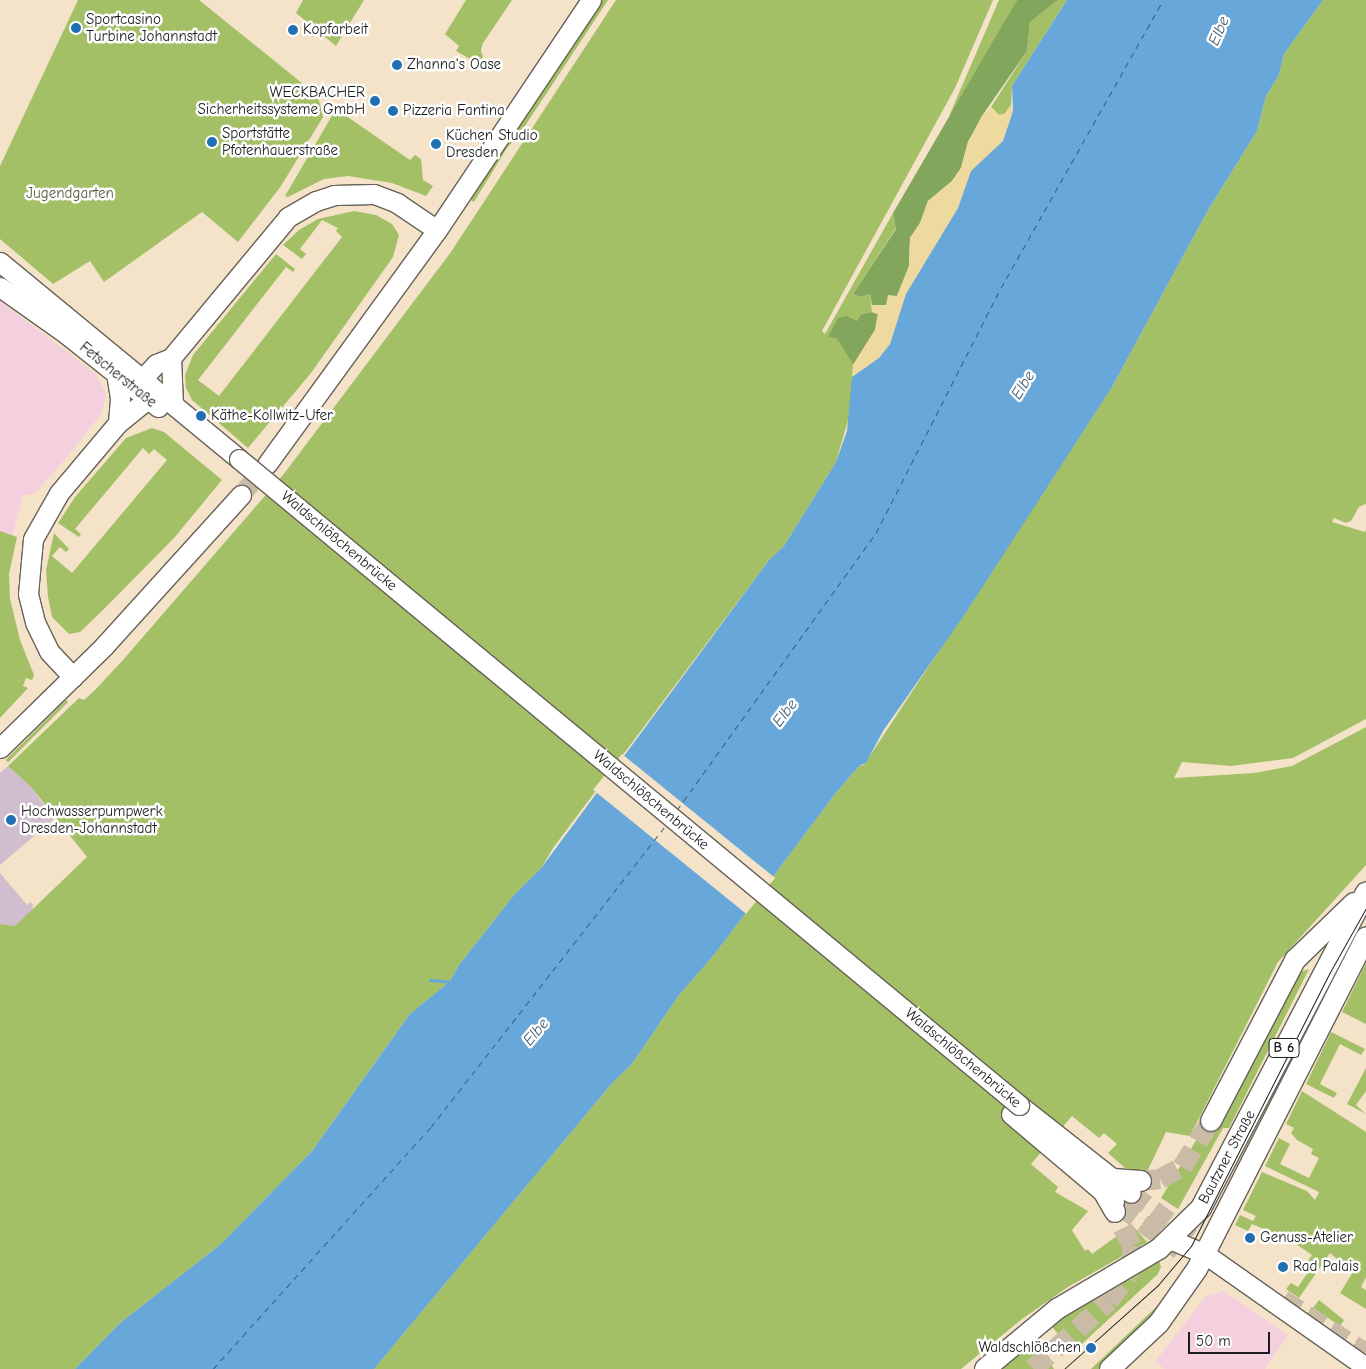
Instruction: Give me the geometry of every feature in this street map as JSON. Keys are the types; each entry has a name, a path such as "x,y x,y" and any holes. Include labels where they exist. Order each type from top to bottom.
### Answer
{"main road":[{"path":"268,464 437,230 591,0"},
{"path":"143,378 156,364 171,358 288,217 316,201 334,195 374,194 397,203 437,230"},
{"name":"Fetscherstraße","path":"0,262 173,404"},
{"name":"Fetscherstraße","path":"0,287 236,463"},
{"path":"171,358 173,404"},
{"path":"116,373 120,399 118,423"},
{"path":"73,677 49,651 34,622 28,594 29,561 33,539 55,500 118,423 148,399"},
{"name":"Waldschlößchenbrücke","path":"173,404 236,463 1108,1185"},
{"path":"0,748 73,677 241,496"},
{"path":"1211,1122 1291,967 1366,892"},
{"name":"Bautzner Straße","path":"985,1369 1057,1309 1172,1240 1201,1208 1217,1181 1324,967 1366,892"},
{"name":"Bautzner Straße","path":"1110,1369 1159,1323 1205,1254 1366,938"},
{"path":"1291,967 1309,962 1324,967 1333,978 1336,994"},
{"path":"1108,1185 1127,1198 1108,1185"},
{"path":"1172,1240 1205,1254 1366,1367"}],"shaded area":[{"path":"0,301 96,374 106,393 102,413 62,463 34,494 23,495 12,536 0,531"},
{"path":"8,766 31,787 54,819 0,865 0,773"},
{"path":"0,873 27,905 31,902 33,905 32,911 15,926 0,924"},
{"path":"1224,1291 1288,1335 1265,1369 1165,1369 1155,1362 1206,1296"}],"green space":[{"name":"Sportstätte Pfotenhauerstraße","path":"78,0 199,0 318,96 323,117 281,186 238,242 202,212 104,282 90,261 53,284 0,239 0,166"},
{"path":"303,0 364,0 336,46 296,13"},
{"path":"466,0 512,0 483,43 481,50 483,57 477,63 456,51 459,46 445,34"},
{"path":"600,0 608,0 521,132 507,148 474,202 471,200"},
{"path":"616,0 993,0 955,88 822,331 825,334 893,213 896,228 853,294 861,297 870,294 872,312 861,314 857,321 829,337 837,339 853,365 851,410 836,462 784,546 769,560 553,848 542,867 514,895 459,965 450,981 409,1015 312,1151 221,1244 120,1323 75,1369 0,1369 0,924 15,926 87,857 31,787 8,766 79,698 84,700 95,690 283,475 451,252"},
{"path":"999,0 1017,0 950,120 950,114"},
{"path":"1017,0 1058,0 1030,22 1027,51 982,116 968,142 961,168 952,181 928,201 920,223 910,238 909,266 897,296 886,305 872,305 870,294 861,297 853,294 896,229 893,213"},
{"path":"1058,0 1067,0 1012,86 1011,105 1005,114 999,115 991,107 1027,51 1030,22"},
{"path":"1323,0 1366,0 1366,504 1359,507 1351,521 1346,523 1334,518 1332,522 1365,532 1366,529 1366,719 1293,758 1231,766 1182,762 1174,778 1254,773 1292,766 1366,727 1366,865 1278,962 1190,1136 1166,1132 1146,1174 1125,1168 1108,1153 1117,1144 1104,1133 1099,1138 1072,1116 1031,1164 1058,1187 1055,1192 1088,1211 1072,1230 1085,1251 1088,1249 1092,1254 1132,1225 1147,1242 1068,1287 1022,1319 961,1369 374,1369 613,1082 632,1064 679,995 714,955 835,794 859,766 864,765 1112,387 1207,212 1257,131 1266,96 1279,75 1284,54"},
{"path":"336,109 410,160 415,155 421,159 423,180 433,186 426,196 392,183 348,176 324,179 288,197 285,196"},
{"path":"354,211 376,215 392,224 399,235 393,257 311,373 248,448 192,400 186,388 185,375 193,355 276,254 295,269 293,272 286,267 198,380 219,396 342,237 336,231 338,228 322,220 300,249 306,254 302,259 283,245 299,230 318,219"},
{"path":"872,312 878,314 875,330 853,365 837,339 828,337 838,318 847,316 857,321 861,314"},
{"path":"152,428 164,432 222,480 174,538 104,609 80,632 69,634 52,617 48,597 46,570 54,533 69,549 66,552 60,547 52,556 72,573 167,460 154,449 149,454 143,448 75,529 81,534 79,537 58,523 75,497 126,438"},
{"path":"0,531 17,537 9,574 10,599 20,640 34,675 32,680 26,678 23,686 28,688 0,718"},
{"path":"66,700 68,702 8,762 6,760"},
{"path":"1366,963 1366,1024 1342,1012"},
{"path":"1309,969 1229,1128 1223,1128 1178,1209 1161,1198 1298,973"},
{"path":"1331,1032 1365,1049 1361,1055 1340,1044 1320,1084 1337,1093 1334,1098 1306,1084"},
{"path":"1366,1068 1366,1091 1356,1105 1366,1114 1347,1104"},
{"path":"1302,1091 1366,1132 1366,1277 1361,1287 1366,1290 1366,1309 1340,1293 1353,1272 1330,1253 1299,1298 1286,1289 1291,1283 1298,1287 1313,1265 1308,1261 1312,1255 1290,1240 1252,1224 1248,1231 1235,1225 1240,1215 1253,1221 1256,1216 1243,1210 1262,1172 1307,1191 1315,1200 1319,1192 1265,1166 1279,1138 1290,1144 1280,1164 1309,1178 1319,1158 1311,1154 1313,1149 1297,1140 1291,1133 1294,1128 1286,1124"},
{"path":"1158,1257 1161,1267 1158,1274 1072,1353 1048,1321"},
{"path":"1175,1289 1168,1302 1101,1369 1091,1369"},
{"path":"1319,1300 1344,1320 1340,1326 1313,1308"},
{"path":"1036,1341 1054,1369 992,1369 1031,1342"}],"sand":[{"path":"1011,105 1013,111 1003,141 971,173 958,208 906,294 890,344 879,358 852,377 853,365 875,330 878,314 872,312 872,305 886,305 888,295 897,296 909,266 910,238 920,223 928,201 952,181 961,168 968,142 982,116 991,107 999,115 1004,114"}],"water":[{"name":"Elbe","path":"1067,0 1323,0 1284,54 1279,75 1266,96 1257,131 1207,212 1112,387 963,617 883,731 866,763 859,766 835,794 714,955 679,995 632,1064 613,1082 374,1369 75,1369 120,1323 221,1244 312,1151 409,1015 450,981 459,965 514,895 542,867 769,560 784,546 836,462 847,431 852,377 879,358 890,344 906,294 958,208 971,171 1003,141 1013,111 1012,86"}],"pier":[{"path":"622,754 775,878 746,914 593,790"}],"waterway":[{"path":"430,980 454,982"}],"ferry route":[{"path":"677,810 876,533 1001,288 1163,0"},
{"path":"213,1369 431,1127 666,825"}],"tunnel":[{"path":"241,495 267,464"},
{"path":"1141,1181 1160,1179 1182,1167 1211,1121"},
{"path":"1131,1193 1210,1251"},
{"path":"1120,1206 1180,1250"},
{"path":"1033,1369 1109,1301 1128,1275 1132,1265 1132,1246 1115,1212"},
{"path":"1283,1299 1366,1352"}],"tram line":[{"path":"1064,1369 1158,1285 1191,1246 1330,972 1366,908"}],"place":[{"name":"Sportcasino Turbine Johannstadt","path":"76,28"},
{"name":"Kopfarbeit","path":"293,30"},
{"name":"Zhanna's Oase","path":"397,65"},
{"name":"WECKBACHER Sicherheitssysteme GmbH","path":"375,101"},
{"name":"Pizzeria Fantina","path":"393,111"},
{"name":"Sportstätte Pfotenhauerstraße","path":"212,142"},
{"name":"Küchen Studio Dresden","path":"436,144"},
{"name":"Käthe-Kollwitz-Ufer","path":"201,416"},
{"name":"Hochwasserpumpwerk Dresden-Johannstadt","path":"11,820"},
{"name":"Genuss-Atelier","path":"1250,1238"},
{"name":"Rad Palais","path":"1283,1267"},
{"name":"Waldschlößchen","path":"1091,1348"}],"park label":[{"name":"Jugendgarten","path":"70,194"}]}
